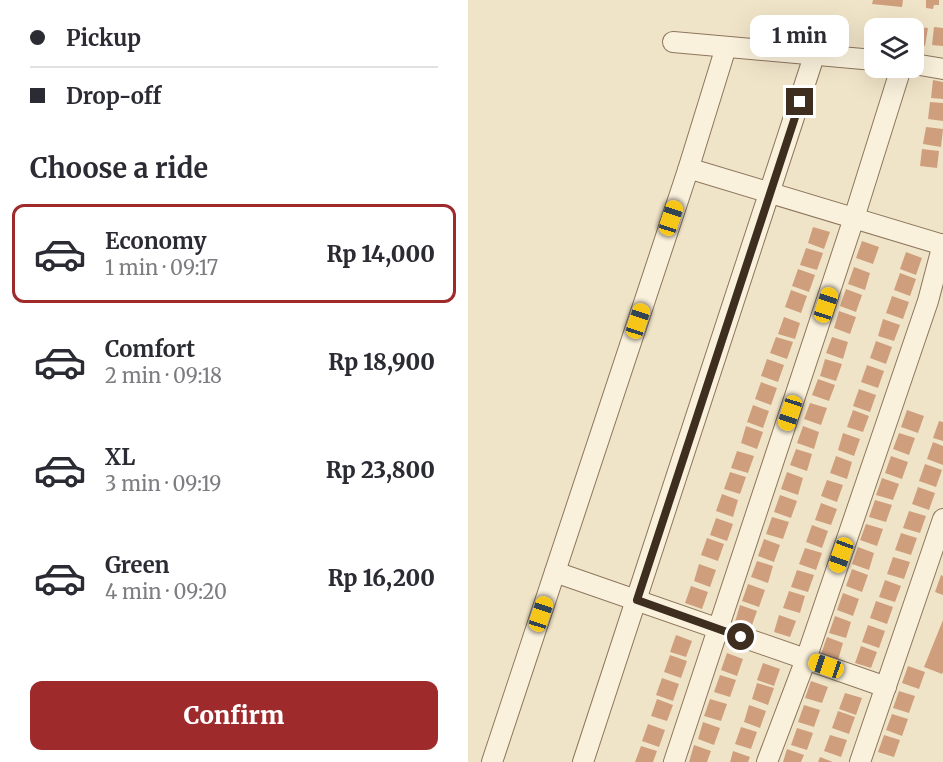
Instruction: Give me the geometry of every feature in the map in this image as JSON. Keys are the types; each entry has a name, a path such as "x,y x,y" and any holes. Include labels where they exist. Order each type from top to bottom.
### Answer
{"street":[{"path":"673,42 864,59"},
{"path":"492,762 688,170 726,47"},
{"path":"583,762 814,56"},
{"path":"924,66 943,69"},
{"path":"674,762 854,218 898,78"},
{"path":"688,170 943,244 928,300 806,659 767,762"},
{"path":"860,762 943,519"},
{"path":"555,572 886,687"}],"building":[{"path":"873,0 903,0 902,7 872,4"},
{"path":"926,0 939,0 939,5 934,5 933,9 926,8"},
{"path":"934,27 943,28 943,46 932,45"},
{"path":"924,28 928,28 924,46"},
{"path":"933,80 943,82 943,99 931,98"},
{"path":"930,102 943,103 943,121 928,119"},
{"path":"926,127 943,129 941,147 923,144"},
{"path":"922,149 939,151 937,168 920,166"},
{"path":"813,227 830,232 824,249 808,243"},
{"path":"862,241 879,247 873,264 856,258"},
{"path":"806,248 823,253 817,270 800,265"},
{"path":"906,252 922,258 916,275 900,269"},
{"path":"854,267 870,273 865,290 848,284"},
{"path":"798,269 815,275 809,292 792,286"},
{"path":"900,273 916,279 910,296 894,290"},
{"path":"846,289 862,295 856,312 840,306"},
{"path":"791,290 807,296 801,313 785,307"},
{"path":"892,296 909,302 903,319 886,313"},
{"path":"839,311 856,317 850,334 834,328"},
{"path":"784,317 800,323 795,339 778,334"},
{"path":"883,319 900,325 894,341 878,336"},
{"path":"776,337 793,342 787,359 770,353"},
{"path":"832,337 848,342 843,359 826,353"},
{"path":"876,341 892,347 886,364 870,358"},
{"path":"767,359 784,365 778,382 761,376"},
{"path":"825,359 842,364 836,381 820,376"},
{"path":"867,365 884,371 878,388 861,382"},
{"path":"818,379 835,385 829,401 812,395"},
{"path":"761,382 777,388 771,405 755,399"},
{"path":"859,389 876,395 870,412 853,406"},
{"path":"810,403 827,408 821,425 804,419"},
{"path":"753,405 769,411 763,428 747,422"},
{"path":"853,410 869,416 863,432 847,427"},
{"path":"907,410 924,416 918,433 901,427"},
{"path":"939,421 943,422 943,441 933,438"},
{"path":"746,426 763,432 757,449 741,443"},
{"path":"803,426 819,432 814,449 797,443"},
{"path":"843,433 860,439 854,456 838,450"},
{"path":"899,433 915,438 909,455 893,449"},
{"path":"933,442 943,446 943,465 927,459"},
{"path":"796,449 812,454 807,471 790,465"},
{"path":"737,451 754,456 748,473 731,468"},
{"path":"836,456 852,462 847,479 830,473"},
{"path":"891,456 908,462 902,479 885,473"},
{"path":"925,464 942,470 936,487 919,481"},
{"path":"730,472 746,477 740,494 724,489"},
{"path":"787,472 803,478 798,495 781,489"},
{"path":"882,478 899,484 893,500 876,495"},
{"path":"827,480 843,485 837,502 821,496"},
{"path":"918,487 935,493 929,510 912,504"},
{"path":"722,494 738,500 733,517 716,511"},
{"path":"780,495 797,501 791,518 774,512"},
{"path":"875,500 892,505 886,522 869,517"},
{"path":"821,503 837,509 831,525 815,520"},
{"path":"909,511 926,516 920,533 903,528"},
{"path":"772,517 789,522 783,539 766,534"},
{"path":"716,518 733,524 727,541 710,535"},
{"path":"866,524 883,529 877,546 860,540"},
{"path":"812,525 828,531 822,548 806,542"},
{"path":"901,533 917,538 911,555 895,550"},
{"path":"707,538 724,544 718,561 701,555"},
{"path":"764,539 780,545 774,562 758,556"},
{"path":"858,547 874,553 869,570 852,564"},
{"path":"805,548 822,553 816,570 799,564"},
{"path":"893,557 910,562 904,579 887,574"},
{"path":"757,561 773,566 768,583 751,577"},
{"path":"699,564 716,570 710,587 694,581"},
{"path":"852,569 868,575 862,592 846,586"},
{"path":"797,570 814,575 808,592 791,587"},
{"path":"941,575 943,576 943,595 935,592"},
{"path":"885,580 901,586 895,602 879,597"},
{"path":"748,584 765,590 759,607 742,601"},
{"path":"691,586 708,592 702,609 685,603"},
{"path":"789,591 805,596 800,613 783,608"},
{"path":"843,593 859,599 853,616 837,610"},
{"path":"876,601 893,607 887,624 870,618"},
{"path":"740,605 757,611 751,628 735,622"},
{"path":"779,615 796,621 790,637 774,632"},
{"path":"835,616 851,622 846,638 829,633"},
{"path":"943,620 943,672 942,674 924,667"},
{"path":"868,625 885,631 879,648 862,642"},
{"path":"676,635 692,641 686,657 670,652"},
{"path":"827,637 843,643 838,660 821,654"},
{"path":"861,646 877,652 871,668 855,663"},
{"path":"727,653 743,659 737,676 721,670"},
{"path":"670,655 687,661 681,678 664,672"},
{"path":"763,663 780,669 774,686 757,680"},
{"path":"908,666 925,672 919,689 902,683"},
{"path":"720,675 736,680 730,697 714,692"},
{"path":"662,678 679,684 673,701 656,695"},
{"path":"811,681 828,687 822,703 805,698"},
{"path":"757,683 774,688 768,705 752,699"},
{"path":"899,691 915,696 909,713 893,708"},
{"path":"845,693 862,698 856,715 839,709"},
{"path":"657,699 673,705 667,721 651,716"},
{"path":"710,699 727,704 721,721 704,716"},
{"path":"749,705 766,711 760,728 744,722"},
{"path":"804,705 820,710 814,727 798,722"},
{"path":"838,711 855,717 849,734 832,728"},
{"path":"892,714 908,719 902,736 886,730"},
{"path":"703,722 720,728 714,745 698,739"},
{"path":"648,724 665,730 659,747 642,741"},
{"path":"741,727 757,732 751,749 735,744"},
{"path":"797,728 813,733 807,750 791,745"},
{"path":"830,735 847,740 841,757 824,751"},
{"path":"884,735 900,740 894,757 878,752"},
{"path":"694,745 711,751 707,762 689,762"},
{"path":"641,746 657,751 653,762 635,762"},
{"path":"787,749 804,755 801,762 783,762"},
{"path":"733,751 750,757 748,762 730,762"},
{"path":"820,757 833,762 818,762"}],"route":[{"path":"741,637 637,600 800,102"}]}
